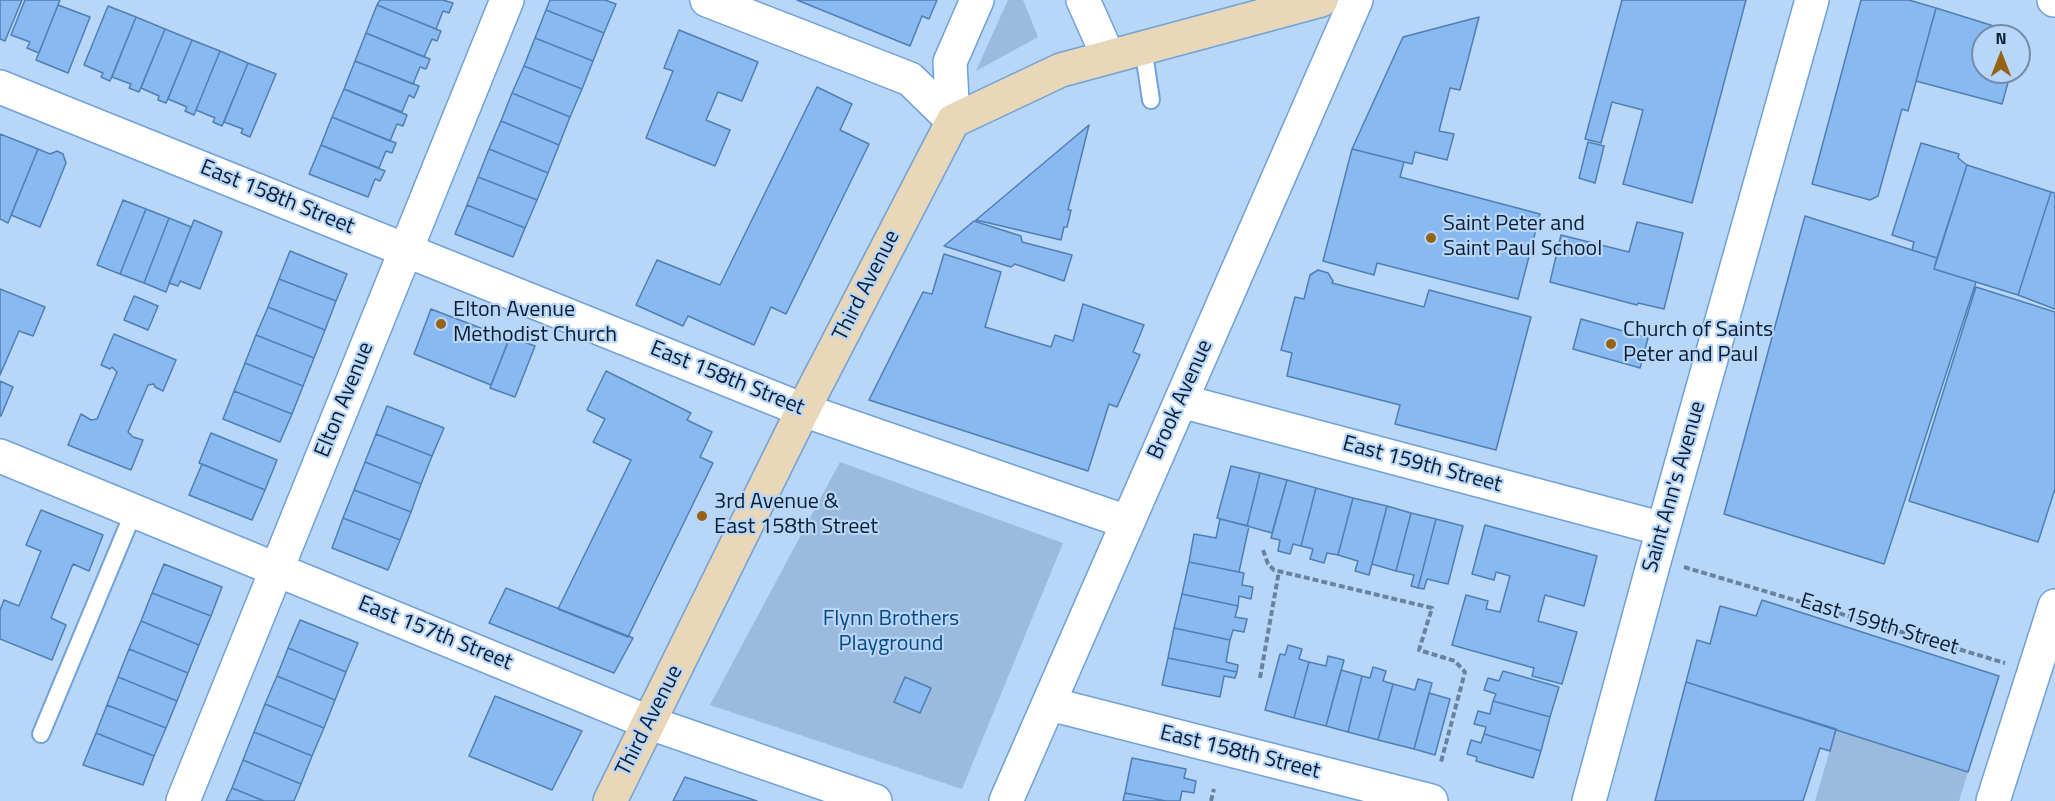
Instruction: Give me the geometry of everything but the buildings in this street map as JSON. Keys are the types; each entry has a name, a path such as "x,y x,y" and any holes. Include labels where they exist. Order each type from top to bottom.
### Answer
{"main road":[{"path":"953,121 1061,70 1321,0"},
{"name":"Third Avenue","path":"610,801 803,410 953,121"}],"street":[{"name":"Elton Avenue","path":"183,801 507,0"},
{"path":"707,0 910,79 953,121"},
{"path":"953,121 950,62 977,0"},
{"path":"1083,0 1108,56"},
{"name":"Brook Avenue","path":"1006,801 1356,0"},
{"name":"Saint Ann's Avenue","path":"1589,801 1812,0"},
{"name":"East 158th Street","path":"0,87 803,410 1127,522"},
{"name":"East 159th Street","path":"1181,401 1659,543"},
{"name":"East 157th Street","path":"0,456 650,723 875,801"},
{"path":"1993,801 2055,606"},
{"name":"East 158th Street","path":"1050,704 1431,801"}],"lane":[{"path":"1143,47 1150,100"},
{"path":"41,734 134,511"}],"path":[{"name":"East 159th Street","path":"1659,543 2034,672"},
{"path":"1263,550 1268,564 1274,570 1432,608 1419,650 1455,661 1465,672 1442,762"},
{"path":"1260,678 1279,571"},
{"path":"1211,801 1214,789"}],"green space":[{"path":"1008,0 1023,0 1038,37 976,71"},
{"name":"Flynn Brothers Playground","path":"840,462 1063,543 962,789 710,705"},
{"path":"1836,729 1968,772 1959,801 1815,801"}],"place":[{"name":"Saint Peter and Saint Paul School","path":"1431,238"},
{"name":"Elton Avenue Methodist Church","path":"441,324"},
{"name":"Church of Saints Peter and Paul","path":"1611,344"},
{"name":"3rd Avenue & East 158th Street","path":"702,516"}]}
